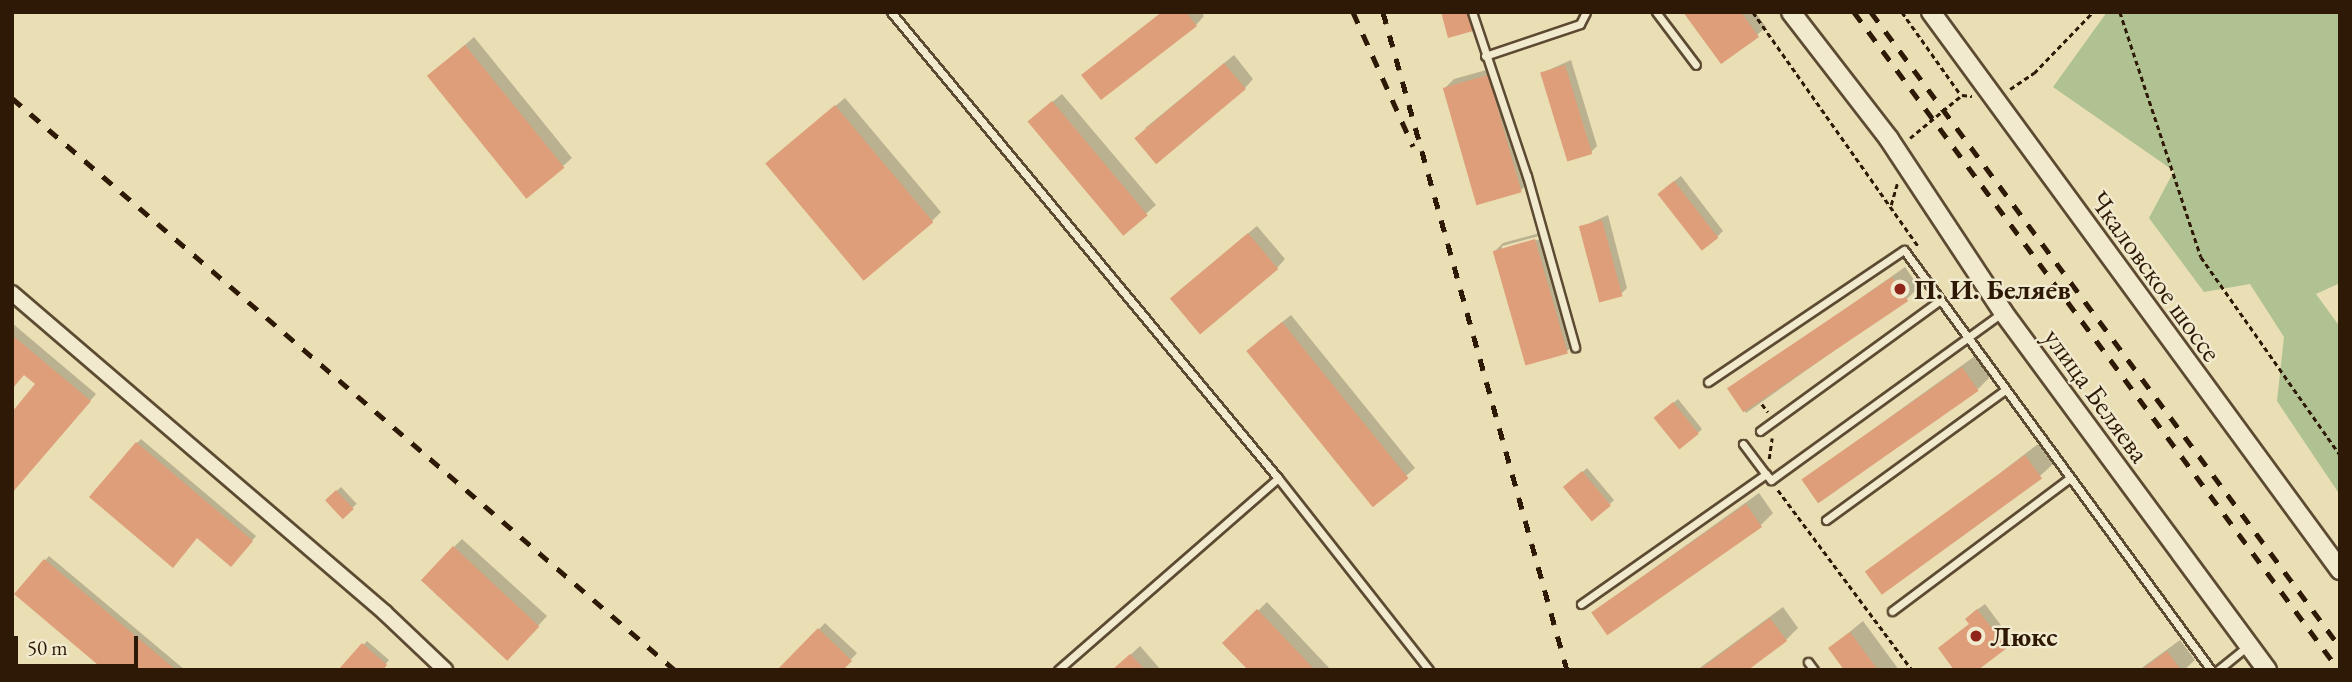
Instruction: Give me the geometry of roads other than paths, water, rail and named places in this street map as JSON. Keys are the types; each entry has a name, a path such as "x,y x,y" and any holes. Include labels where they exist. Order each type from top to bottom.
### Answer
{"street":[{"name":"улица Беляева","path":"1791,12 1904,161 2003,312 2267,670"},
{"name":"Чкаловское шоссе","path":"1931,12 2340,569"},
{"path":"12,293 385,613 444,670"}],"lane":[{"path":"891,12 1278,478 1429,670"},
{"path":"1472,12 1527,176 1575,347"},
{"path":"1485,56 1580,24 1586,12"},
{"path":"1656,12 1696,65"},
{"path":"1708,382 1904,250 2211,670"},
{"path":"1760,430 1940,300"},
{"path":"1581,604 1769,477 2003,312"},
{"path":"1826,520 2005,390"},
{"path":"1743,444 1769,477"},
{"path":"1058,670 1278,478"},
{"path":"1892,611 2070,478"},
{"path":"2218,670 2249,645"},
{"path":"1808,662 1814,670"}],"railway":[{"path":"1353,12 1413,146"},
{"path":"1383,12 1567,670"},
{"path":"1854,12 2339,670"},
{"path":"1871,12 2340,647"},
{"path":"12,98 675,670"}],"place":[{"name":"П. И. Беляев","path":"1900,289"},
{"name":"Люкс","path":"1976,636"}]}
